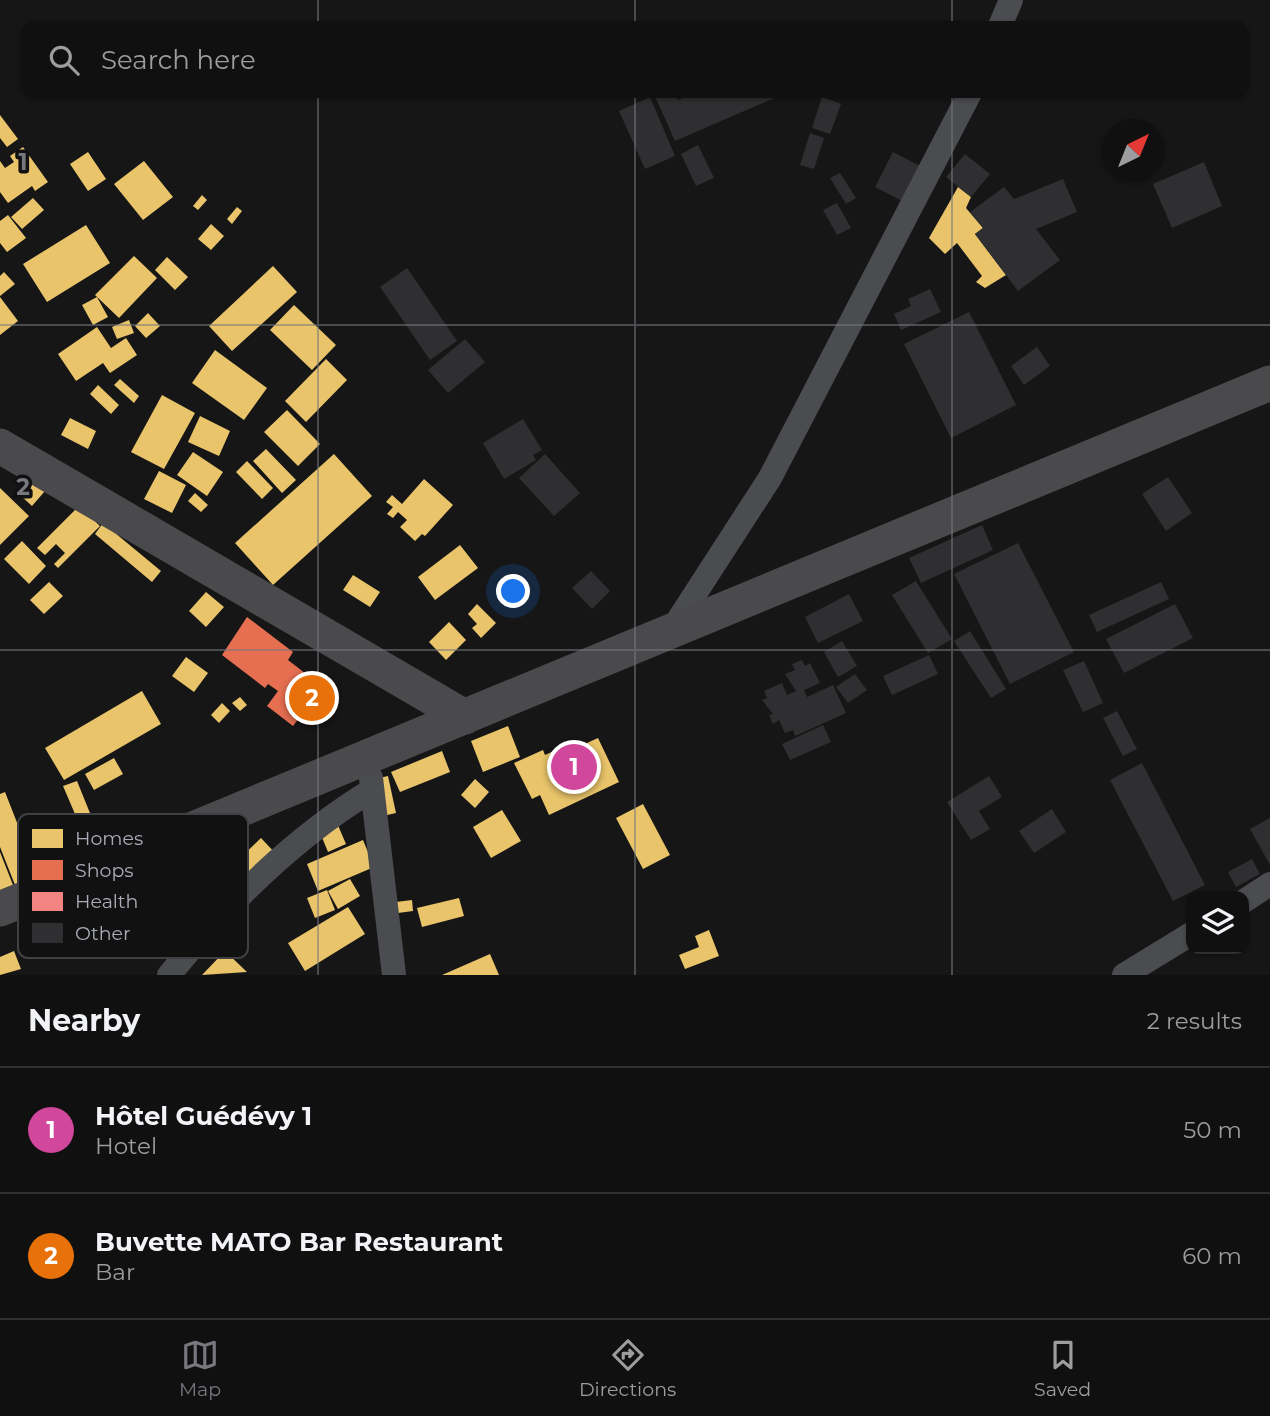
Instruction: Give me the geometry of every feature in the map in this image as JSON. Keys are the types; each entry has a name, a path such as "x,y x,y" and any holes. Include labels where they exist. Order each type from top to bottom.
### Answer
{"main road":[{"path":"248,818 370,773 465,717 1270,383"},
{"path":"0,446 465,717"},
{"path":"0,909 18,902"}],"street":[{"path":"1002,21 1011,0"},
{"path":"671,631 770,478 967,98"},
{"path":"248,889 290,847 331,815 370,773"},
{"path":"370,773 394,975"},
{"path":"1249,898 1270,884"},
{"path":"1124,975 1186,937"},
{"path":"169,975 183,958"}],"building: Homes":[{"path":"0,115 18,139 7,147 0,138"},
{"path":"23,147 48,182 35,191 32,186 8,203 0,192 0,161 5,168 14,162 10,156"},
{"path":"88,152 106,179 88,191 70,164"},
{"path":"144,161 173,197 143,220 114,184"},
{"path":"958,187 971,197 966,208 983,228 975,234 1006,275 985,288 976,282 982,276 957,243 945,254 929,238"},
{"path":"202,195 207,200 198,210 193,206"},
{"path":"33,198 44,210 22,229 11,217"},
{"path":"237,207 242,211 232,224 227,219"},
{"path":"8,215 26,238 7,252 0,243 0,221"},
{"path":"211,224 224,236 211,250 198,239"},
{"path":"86,225 110,263 47,302 23,264"},
{"path":"134,256 157,278 119,318 95,295"},
{"path":"167,257 188,277 175,290 155,270"},
{"path":"273,266 297,292 232,351 209,326"},
{"path":"4,272 15,284 0,296 0,276"},
{"path":"0,297 18,321 0,335"},
{"path":"97,297 108,317 93,325 82,305"},
{"path":"294,305 336,345 312,370 270,330"},
{"path":"148,313 160,326 146,338 135,326"},
{"path":"129,320 134,333 117,339 112,327"},
{"path":"97,327 111,348 126,338 137,355 110,373 103,363 76,381 58,354"},
{"path":"215,350 267,388 244,420 192,383"},
{"path":"326,359 347,380 306,422 285,401"},
{"path":"120,379 139,396 134,403 114,385"},
{"path":"98,385 119,405 111,414 90,394"},
{"path":"162,395 195,413 164,469 131,452"},
{"path":"287,410 320,444 298,466 264,432"},
{"path":"200,416 230,431 219,456 188,442"},
{"path":"70,418 96,431 88,449 61,435"},
{"path":"266,449 296,480 282,493 253,461"},
{"path":"193,452 223,472 207,496 177,475"},
{"path":"334,454 372,496 273,585 235,543"},
{"path":"247,461 273,488 262,499 236,472"},
{"path":"159,471 186,485 172,513 144,499"},
{"path":"424,479 453,505 425,536 422,534 415,541 400,527 407,520 398,512 393,518 387,514 393,507 386,502 392,495 402,504"},
{"path":"33,480 45,491 32,506 19,494"},
{"path":"0,488 29,516 0,545"},
{"path":"195,493 208,505 201,512 188,501"},
{"path":"79,506 100,526 58,568 54,564 65,553 56,544 45,555 37,548"},
{"path":"103,523 161,571 152,582 95,534"},
{"path":"22,541 46,566 29,584 4,559"},
{"path":"460,545 478,568 435,600 418,577"},
{"path":"353,575 380,592 370,607 343,590"},
{"path":"49,582 63,596 44,614 30,600"},
{"path":"206,592 224,607 206,627 189,611"},
{"path":"477,604 496,623 481,638 472,628 477,624 468,614"},
{"path":"449,622 466,640 446,660 429,642"},
{"path":"186,657 208,673 194,692 172,676"},
{"path":"142,691 161,724 64,780 45,748"},
{"path":"240,697 247,705 240,711 232,703"},
{"path":"222,703 230,711 219,723 211,715"},
{"path":"508,726 520,757 483,772 471,741"},
{"path":"598,738 619,782 549,815 540,795 532,799 514,763 543,750 545,755 567,745 569,751"},
{"path":"442,751 450,772 400,792 391,772"},
{"path":"114,758 123,774 94,790 85,774"},
{"path":"388,776 396,813 383,816 375,779"},
{"path":"475,779 489,792 475,808 461,795"},
{"path":"77,781 90,814 75,814 63,786"},
{"path":"5,792 18,825 18,884 15,885 0,847 0,794"},
{"path":"643,804 670,855 643,869 616,818"},
{"path":"502,810 521,841 491,858 473,827"},
{"path":"337,823 346,844 328,852 319,830"},
{"path":"261,838 277,855 248,883 248,851"},
{"path":"363,840 374,867 318,891 307,864"},
{"path":"0,852 13,885 0,890"},
{"path":"350,879 360,896 338,909 328,891"},
{"path":"327,890 335,910 315,918 307,898"},
{"path":"459,898 464,916 422,927 417,908"},
{"path":"412,900 413,911 398,913 396,902"},
{"path":"348,907 365,934 305,971 288,943"},
{"path":"709,930 719,956 685,969 679,955 699,947 695,936"},
{"path":"14,951 21,969 0,975 0,957"},
{"path":"490,954 499,975 442,975"},
{"path":"218,958 232,958 247,972 202,975"}],"building: Shops":[{"path":"247,617 293,652 288,660 323,687 293,726 267,706 278,691 268,684 265,688 222,655"}],"building: Other":[{"path":"650,98 675,156 645,169 619,111"},
{"path":"656,98 775,98 675,141"},
{"path":"822,98 841,104 830,134 812,128"},
{"path":"810,133 824,138 814,169 800,165"},
{"path":"698,145 714,178 696,186 681,154"},
{"path":"893,152 922,167 904,202 875,187"},
{"path":"965,154 990,174 971,197 946,177"},
{"path":"1204,162 1222,206 1172,228 1153,184 1165,182 1165,179"},
{"path":"840,173 856,198 846,204 830,178"},
{"path":"1063,179 1077,212 1036,229 1060,260 1018,291 975,234 983,228 970,212 1004,187 1014,199"},
{"path":"837,203 851,228 837,235 823,210"},
{"path":"407,268 457,341 430,360 380,287"},
{"path":"930,289 941,312 901,330 894,314 911,306 908,299"},
{"path":"969,312 1016,405 951,438 904,344"},
{"path":"465,339 485,362 448,393 428,370"},
{"path":"1037,347 1050,366 1024,385 1011,366"},
{"path":"523,419 542,450 533,455 536,460 504,479 483,443"},
{"path":"545,454 580,493 554,516 519,478"},
{"path":"1168,477 1192,513 1166,531 1142,494"},
{"path":"982,525 993,550 921,583 909,558"},
{"path":"1018,543 1074,652 1010,684 954,574"},
{"path":"591,571 610,591 592,609 572,588"},
{"path":"916,581 952,639 928,653 892,595"},
{"path":"1161,582 1169,599 1097,632 1089,615"},
{"path":"849,594 863,621 818,643 805,617"},
{"path":"1175,604 1193,638 1124,673 1106,639"},
{"path":"970,631 1006,689 991,698 954,641"},
{"path":"842,641 857,666 838,677 824,652"},
{"path":"929,655 938,674 892,695 883,676"},
{"path":"802,660 805,666 810,663 820,683 804,690 807,697 833,685 846,713 795,736 793,730 785,733 779,720 773,724 769,715 773,714 762,700 767,698 764,691 782,683 787,695 796,691 785,674 795,670 792,664"},
{"path":"1084,661 1103,703 1083,712 1063,670"},
{"path":"855,674 867,690 848,703 836,687"},
{"path":"1117,711 1137,749 1123,756 1103,718"},
{"path":"823,725 831,742 790,760 782,744"},
{"path":"1142,763 1205,885 1193,891 1186,891 1186,894 1173,901 1110,780"},
{"path":"989,776 1002,797 979,811 990,829 971,840 947,802"},
{"path":"1052,809 1066,832 1034,853 1019,831"},
{"path":"1270,818 1270,865 1250,829"},
{"path":"1252,859 1260,874 1236,887 1228,872"}],"place":[{"name":"Buvette MATO Bar Restaurant","path":"312,698"},
{"name":"Hôtel Guédévy 1","path":"574,767"}]}
